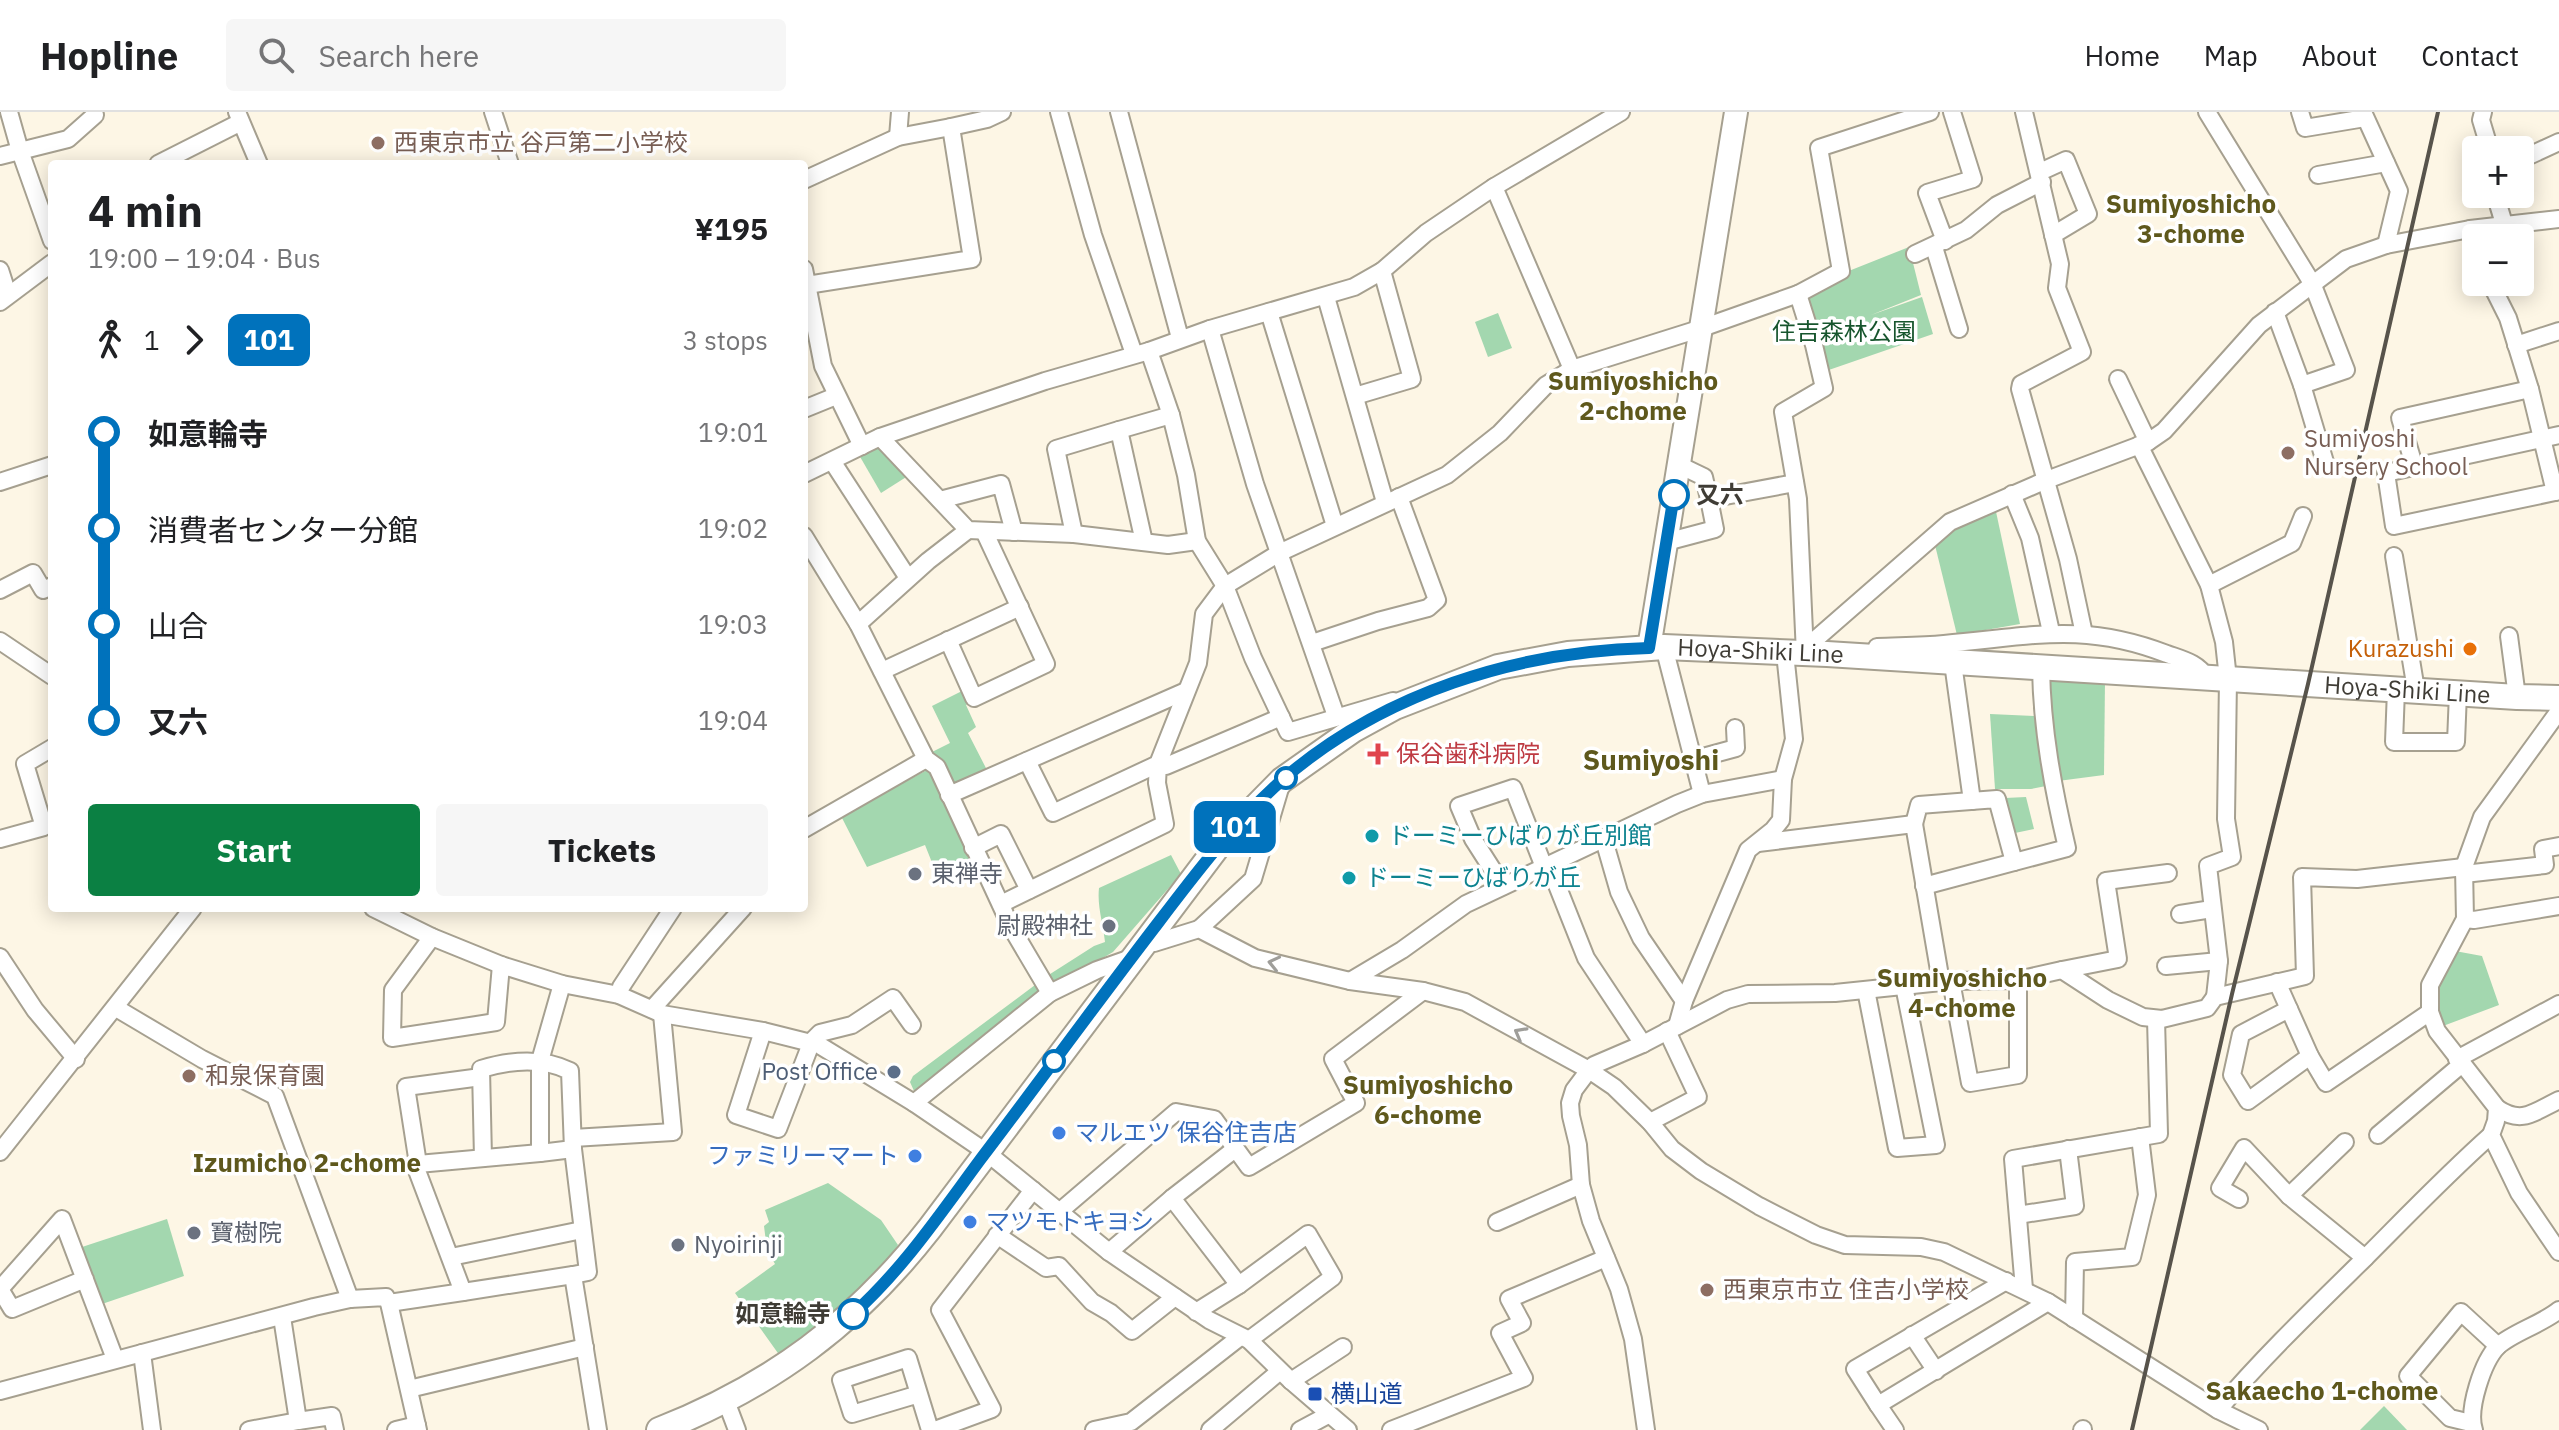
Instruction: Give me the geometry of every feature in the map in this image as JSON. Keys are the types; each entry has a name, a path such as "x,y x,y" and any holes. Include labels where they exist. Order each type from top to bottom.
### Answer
{"main road":[{"path":"1657,648 1666,542 1736,112"},
{"name":"Hoya-Shiki Line","path":"659,1430 726,1401 791,1362 861,1307 906,1260 1221,842 1282,780 1353,730 1422,695 1498,667 1533,659 1657,648 1846,655 2559,698"}],"street":[{"path":"9,112 48,230"},
{"path":"493,112 509,160"},
{"path":"898,137 900,112"},
{"path":"808,178 898,137 987,119 1002,112"},
{"path":"1059,112 1093,235 1171,415 1186,475 1197,541 1225,586 1253,658 1288,732 1336,716 1422,695"},
{"path":"1119,112 1180,338"},
{"path":"808,472 880,437 1180,338 1354,287 1382,271 1426,233 1494,187 1621,112"},
{"path":"1952,112 1973,179 1927,193 1959,329"},
{"path":"2024,112 2060,264 2057,288 2082,352 2021,384 2020,389 2068,559 2084,634"},
{"path":"2207,112 2312,283 2346,370 2302,385"},
{"path":"2300,112 2305,128 2364,115 2399,191 2386,245"},
{"path":"2483,112 2481,120 2486,136"},
{"path":"1001,904 1165,824 1157,783 1158,764 1198,663 1204,614 1225,586 1279,553 1447,475 1500,433 1546,385 1572,369 1798,294 1841,271 1819,148 1923,113"},
{"path":"0,156 68,139 95,115"},
{"path":"165,160 238,118 257,160"},
{"path":"808,277 972,259 951,127"},
{"path":"2534,154 2559,142"},
{"path":"1915,254 1966,230 1997,205 2066,160 2088,214 2053,235"},
{"path":"2318,175 2386,163"},
{"path":"1494,187 1572,369"},
{"path":"2534,225 2556,223"},
{"path":"1795,653 1817,638 1950,522 2012,494 2143,443 2164,431 2259,325 2346,259 2386,245 2462,238"},
{"path":"0,270 4,298 48,266"},
{"path":"1355,396 1412,379 1382,271"},
{"path":"808,287 823,366 862,446"},
{"path":"1650,1122 1698,1097 1672,1029 1748,850 1781,820 1783,779 1794,739 1798,499 1783,412 1824,388 1798,294"},
{"path":"2497,296 2508,318 2530,389 2551,437 2557,492 2394,526 2386,473 2551,437"},
{"path":"1312,643 1428,608 1437,600 1392,500 1355,396 1326,297"},
{"path":"1269,312 1335,526"},
{"path":"2275,312 2302,385 2325,462"},
{"path":"1210,329 1255,484 1336,716"},
{"path":"2516,345 2559,331"},
{"path":"2062,970 2108,1000 2143,1017 2156,1019 2207,1008 2215,997 2219,961 2208,866 2232,857 2226,819 2217,679 2224,642 2209,585 2143,443 2118,379"},
{"path":"2414,465 2400,418 2530,389"},
{"path":"808,407 836,396"},
{"path":"1074,534 1056,449 1171,415"},
{"path":"1119,430 1144,542"},
{"path":"880,437 940,500 976,530 1020,607 1046,664 974,698 948,640"},
{"path":"832,461 908,578"},
{"path":"1666,542 1715,529 1704,477 1679,465"},
{"path":"0,482 48,466"},
{"path":"1709,499 1795,483"},
{"path":"940,500 1001,484 1014,532"},
{"path":"2012,494 2030,538 2051,632"},
{"path":"2209,585 2292,543 2303,516"},
{"path":"858,624 908,578 976,530 1074,534 1168,545 1197,541"},
{"path":"808,543 858,624 926,759 937,767 1011,927 1050,993"},
{"path":"2394,556 2406,690 2394,742 2456,742 2458,693"},
{"path":"0,590 33,573 43,590 48,588"},
{"path":"882,671 1020,607"},
{"path":"1846,655 1875,648 1946,644 2051,632 2084,634 2120,638 2161,651 2200,666 2217,679"},
{"path":"2509,636 2517,697"},
{"path":"0,641 48,673"},
{"path":"1657,648 1702,794"},
{"path":"1953,663 1972,801"},
{"path":"1924,886 2067,848 2045,743 2041,715 2041,668"},
{"path":"949,795 1186,691"},
{"path":"2559,711 2487,807 2464,871 2465,919 2430,985 2430,1012 2437,1031 2497,1108 2509,1116 2524,1118 2559,1100"},
{"path":"1027,761 1053,813 1158,764 1166,766 1281,717"},
{"path":"1692,760 1736,748 1735,728"},
{"path":"0,839 44,827 25,764 48,750"},
{"path":"808,827 926,759"},
{"path":"1350,981 1402,950 1466,904 1503,886 1702,794 1783,779"},
{"path":"914,1103 1050,993 1138,949 1199,929 1253,879 1282,780"},
{"path":"1503,886 1473,839 1459,806 1513,788 1586,958 1643,1044"},
{"path":"2014,862 1997,799 1919,805 1914,824 1924,886 1970,1083 2018,1075 2018,980"},
{"path":"1757,843 1914,824"},
{"path":"973,848 1001,834 1029,890"},
{"path":"1604,840 1619,892 1641,938 1684,1001"},
{"path":"2215,997 2305,976 2302,877 2357,879 2545,865 2543,849 2559,846"},
{"path":"1646,1430 1633,1339 1619,1289 1591,1221 1581,1185 1570,1103 1574,1090 1589,1070 1727,1000 1748,994 1835,993 1946,982 2018,980 2118,959 2106,881 2168,873"},
{"path":"2465,919 2559,906"},
{"path":"2180,914 2212,909"},
{"path":"3,1140 76,1059 190,912"},
{"path":"381,912 501,965 562,984 619,995 657,1012 812,1041 914,1103 986,1152 1109,1252 1196,1312 1244,1338 1348,1430"},
{"path":"619,995 621,987 670,912"},
{"path":"418,1164 540,1153 573,1144 673,1132 657,1012 740,912"},
{"path":"1199,929 1255,958 1350,981 1423,991 1465,1002 1614,1087 1672,1149 1701,1171 1759,1206 1816,1235 1855,1247 1930,1248 2024,1289 2218,1410 2259,1430"},
{"path":"432,937 393,990 392,1038 496,1022 501,965"},
{"path":"0,957 35,1010 76,1059"},
{"path":"2166,966 2219,961"},
{"path":"2277,982 2310,1056 2326,1083 2430,1012"},
{"path":"540,1153 540,1061 562,984"},
{"path":"1866,990 1897,1148 1936,1145 1904,986"},
{"path":"1059,1212 1176,1112 1214,1119 1249,1167 1356,1103 1333,1059 1423,991"},
{"path":"763,1031 736,1115 778,1129 812,1041 820,1033 852,1025 893,998 912,1025"},
{"path":"2378,1135 2460,1062 2559,1004"},
{"path":"116,1008 202,1059 275,1096 350,1299"},
{"path":"2289,1009 2241,1034 2232,1075 2248,1101 2310,1056"},
{"path":"2024,1289 2013,1159 2159,1134 2156,1019"},
{"path":"389,1303 588,1272 573,1144 570,1071 554,1063 540,1061 481,1069 483,1158"},
{"path":"463,1292 416,1168 418,1164 406,1087 481,1077"},
{"path":"2218,1410 2266,1354 2437,1183 2491,1135 2497,1108"},
{"path":"2491,1135 2519,1193 2559,1252"},
{"path":"2074,1319 2075,1262 2132,1257 2147,1195 2140,1137"},
{"path":"2289,1196 2345,1142"},
{"path":"2239,1199 2220,1188 2244,1148 2289,1196 2365,1258"},
{"path":"1109,1252 1235,1149"},
{"path":"2018,1215 2075,1206 2068,1149"},
{"path":"1497,1222 1581,1185"},
{"path":"919,1394 852,1414 841,1380 908,1358 932,1430 992,1409 940,1310 1033,1190"},
{"path":"1172,1198 1239,1285"},
{"path":"85,1279 12,1309 0,1289 62,1219 85,1279 115,1359"},
{"path":"451,1257 582,1230"},
{"path":"1094,1430 1131,1422 1333,1277 1308,1234 1239,1285 1196,1312"},
{"path":"997,1235 1046,1268 1059,1266 1092,1302 1132,1331 1175,1297"},
{"path":"1391,1430 1524,1378 1500,1333 1522,1323 1509,1299 1606,1258"},
{"path":"573,1275 598,1430"},
{"path":"1895,1430 1855,1369 2006,1281"},
{"path":"0,1391 350,1299 386,1297 417,1427 396,1430"},
{"path":"1878,1405 2048,1302"},
{"path":"2498,1346 2461,1312 2408,1376 2450,1418 2472,1427 2477,1384 2498,1346 2559,1310"},
{"path":"282,1317 298,1421"},
{"path":"1912,1335 1936,1371"},
{"path":"409,1389 585,1347"},
{"path":"1210,1430 1286,1376 1343,1347"},
{"path":"142,1353 152,1430"},
{"path":"726,1401 737,1430"},
{"path":"1300,1430 1328,1415"},
{"path":"249,1430 332,1416 335,1430"}],"green space":[{"name":"住吉森林公園","path":"1909,247 1921,295 1871,315 1922,297 1933,334 1823,372 1801,290"},
{"path":"1498,313 1512,348 1488,357 1475,322"},
{"path":"885,446 911,474 881,493 859,455"},
{"path":"1995,507 2020,624 1957,635 1933,537"},
{"path":"2046,675 2105,680 2104,775 2058,781"},
{"path":"968,688 974,699 966,705 976,727 968,733 988,772 955,788 930,753 950,743 932,706"},
{"path":"1990,714 2034,716 2046,786 1995,789"},
{"path":"929,769 972,860 937,875 925,845 867,867 841,816"},
{"path":"2026,797 2034,829 2015,833 2005,798"},
{"path":"1171,855 1181,874 1113,952 1062,982 919,1092 914,1091 910,1082 913,1076 1047,976 1105,942 1099,888"},
{"path":"2455,951 2482,956 2499,1005 2443,1026 2437,1003 2438,987"},
{"path":"828,1183 881,1220 898,1245 874,1277 780,1356 735,1293 775,1264 767,1250 764,1226 769,1222 765,1210"},
{"path":"167,1219 184,1276 102,1304 79,1248"},
{"path":"2384,1406 2407,1430 2360,1430"}],"railway":[{"path":"2132,1430 2232,994 2308,684 2438,112"}],"bus line":[{"name":"101","path":"853,1314 906,1260 1144,940 1221,842 1282,780 1353,730 1395,707 1468,677 1533,659 1649,648 1674,495"}],"place":[{"name":"西東京市立 谷戸第二小学校","path":"378,143"},
{"name":"Sumiyoshi Nursery School","path":"2288,453"},
{"name":"又六","path":"1674,495"},
{"name":"Kurazushi","path":"2470,649"},
{"name":"保谷歯科病院","path":"1378,754"},
{"name":"ドーミーひばりが丘別館","path":"1372,836"},
{"name":"東禅寺","path":"915,874"},
{"name":"ドーミーひばりが丘","path":"1349,878"},
{"name":"尉殿神社","path":"1109,926"},
{"name":"Post Office","path":"894,1072"},
{"name":"和泉保育園","path":"189,1076"},
{"name":"マルエツ 保谷住吉店","path":"1059,1133"},
{"name":"ファミリーマート","path":"915,1156"},
{"name":"マツモトキヨシ","path":"970,1222"},
{"name":"寶樹院","path":"194,1233"},
{"name":"Nyoirinji","path":"678,1245"},
{"name":"西東京市立 住吉小学校","path":"1707,1290"},
{"name":"如意輪寺","path":"853,1314"},
{"name":"横山道","path":"1315,1394"}],"district":[{"name":"Sumiyoshicho 3-chome","path":"2191,219"},
{"name":"Sumiyoshicho 2-chome","path":"1633,396"},
{"name":"Sumiyoshi","path":"1651,760"},
{"name":"Sumiyoshicho 4-chome","path":"1962,993"},
{"name":"Sumiyoshicho 6-chome","path":"1428,1100"},
{"name":"Izumicho 2-chome","path":"307,1163"},
{"name":"Sakaecho 1-chome","path":"2322,1391"}]}
